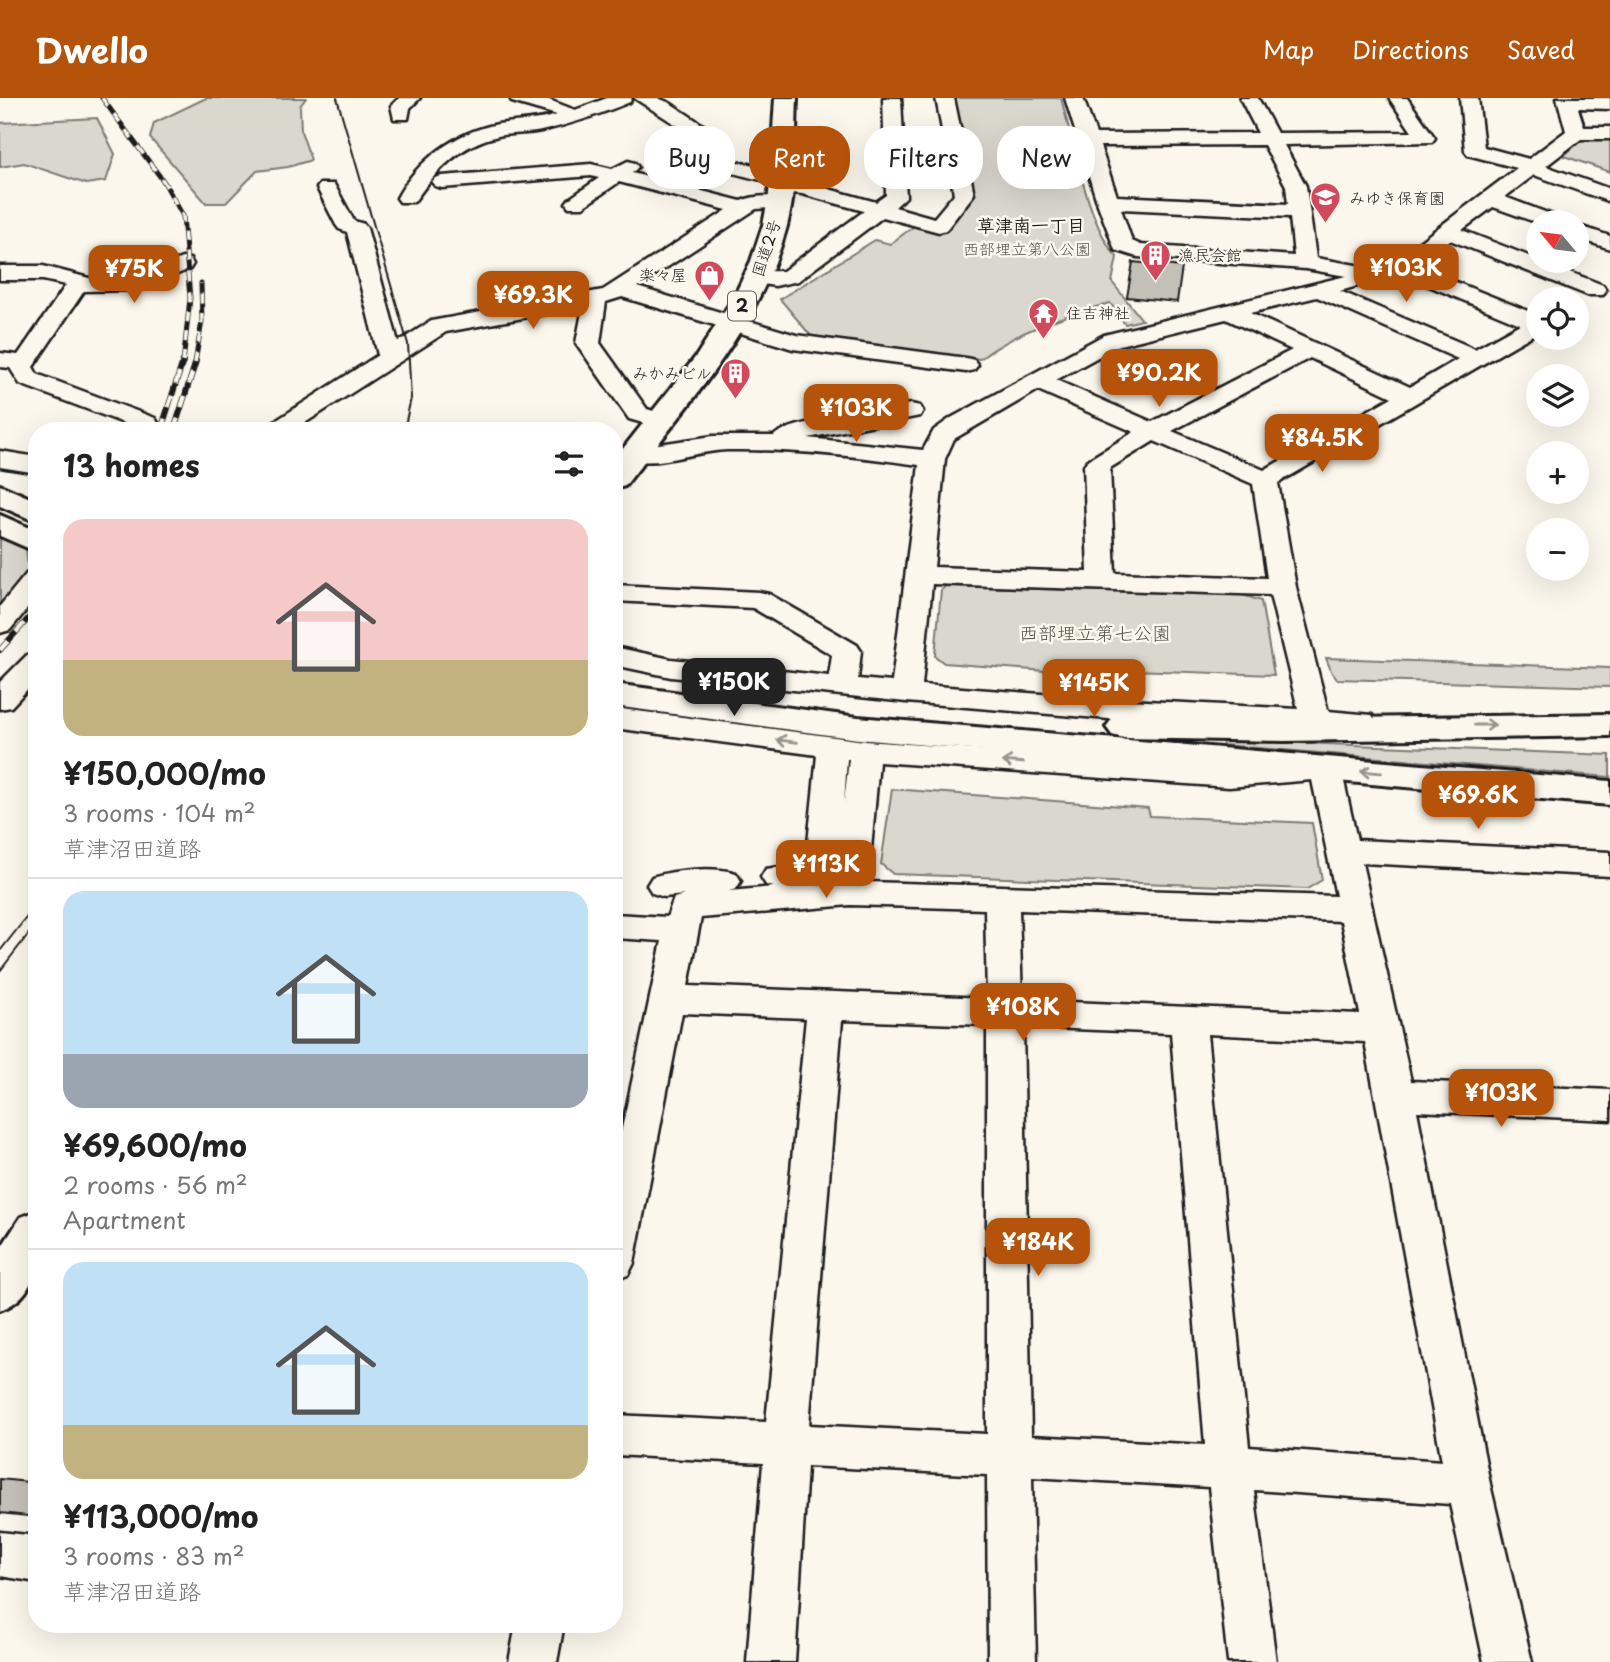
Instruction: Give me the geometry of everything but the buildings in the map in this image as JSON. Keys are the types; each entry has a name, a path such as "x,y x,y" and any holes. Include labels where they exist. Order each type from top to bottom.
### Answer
{"main road":[{"name":"国道2号","path":"784,126 786,98"},
{"name":"国道2号","path":"623,467 697,375 732,323 757,277 781,189"},
{"path":"0,494 28,525"},
{"path":"0,524 28,531"},
{"path":"623,676 852,724 1283,730 1610,725"},
{"path":"623,696 852,724 1610,793"},
{"path":"0,1289 28,1245"}],"street":[{"path":"401,115 400,106 411,98"},
{"path":"519,98 546,104 574,116"},
{"path":"413,188 431,165 489,132 539,126 623,98"},
{"path":"643,98 663,107 707,136 729,166 749,171"},
{"path":"757,277 775,279 790,276 896,197 892,98"},
{"path":"806,189 939,226 964,194 945,98"},
{"path":"1074,98 1084,126"},
{"path":"1249,98 1296,186 1306,263"},
{"path":"1095,140 1425,138 1398,98"},
{"path":"1469,98 1475,152 1609,195"},
{"path":"1576,132 1567,100 1610,103"},
{"path":"906,693 932,459 943,435 1035,380 1112,340 1319,290 1401,267 1576,132 1610,133"},
{"path":"576,203 641,158"},
{"path":"1095,161 1123,246 1137,251 1306,263 1357,269 1373,274"},
{"path":"442,182 575,169 617,174 743,208"},
{"path":"470,179 477,205"},
{"path":"327,188 346,225 357,228 390,356"},
{"path":"290,422 430,330 450,323 610,295 743,208 779,189"},
{"path":"1491,199 1526,212"},
{"path":"1107,202 1300,211"},
{"path":"1446,232 1594,290"},
{"path":"1589,235 1610,243"},
{"path":"77,285 127,285 182,264"},
{"path":"1401,267 1526,318"},
{"path":"0,273 43,273 80,281 12,363 28,379 133,422"},
{"path":"620,289 793,342 966,365"},
{"path":"1319,290 1475,358"},
{"path":"596,298 588,343 638,414 660,421"},
{"path":"1227,311 1410,396"},
{"path":"1265,480 1526,330"},
{"path":"1102,581 1097,465 1153,431 1309,350"},
{"path":"1035,380 1265,480"},
{"path":"778,446 780,440 792,434 911,411"},
{"path":"623,468 654,455 722,443 887,453 932,459"},
{"path":"0,459 28,464"},
{"path":"1265,480 1282,587 1315,718"},
{"path":"920,575 1282,587"},
{"path":"0,624 28,590"},
{"path":"623,593 759,600 847,651 852,724 850,893"},
{"path":"623,658 671,668 852,724"},
{"path":"0,700 28,670"},
{"path":"623,718 852,724 906,693 1109,709 1315,718 1417,726"},
{"path":"664,885 821,874 852,724"},
{"path":"1325,768 1382,1029 1468,1484 1508,1662"},
{"path":"1344,851 1610,864"},
{"path":"623,1219 686,907 850,893 1356,909"},
{"path":"1002,896 1006,1014 1012,1662"},
{"path":"623,927 681,930"},
{"path":"668,999 1382,1029"},
{"path":"771,1662 786,1444 825,1006"},
{"path":"1188,1019 1229,1467 1252,1662"},
{"path":"1395,1095 1610,1105"},
{"path":"623,1435 1229,1467 1468,1484"},
{"path":"0,1555 28,1558"},
{"path":"533,1662 538,1633"}],"green space":[{"path":"206,98 306,98 300,106 301,131 311,160 288,167 257,171 226,203 206,203 150,138 154,123"},
{"name":"西部埋立第八公園","path":"955,98 1061,98 1068,126 997,126 997,189 1085,189 1098,225 1117,257 1112,282 1142,320 1125,324 1110,303 1042,325 1010,340 980,359 811,336 780,299 875,240 890,244 917,224 943,231 969,202 970,189 983,189 983,126 960,126"},
{"path":"97,118 115,154 106,181 86,184 24,163 0,167 0,123"},
{"path":"1610,137 1610,172 1564,156 1581,139"},
{"path":"0,536 26,549 28,577 0,612"},
{"name":"西部埋立第七公園","path":"946,586 1243,595 1261,601 1274,675 1132,670 1132,676 1120,677 944,663 935,656 941,590"},
{"path":"1326,658 1610,668 1610,687 1337,679"},
{"path":"1222,740 1610,755 1610,777 1223,745"},
{"path":"892,789 1148,808 1150,816 1312,823 1322,880 1307,889 893,874 881,864"}],"tram line":[{"path":"337,98 408,344 411,398 406,422"},
{"path":"0,951 28,915"},
{"path":"0,971 28,935"}],"railway":[{"path":"102,98 164,182 183,216 190,298 183,363"},
{"path":"195,363 202,321 201,283"},
{"path":"164,422 183,361"},
{"path":"177,422 196,361"},
{"path":"0,650 28,619"}],"place":[{"name":"みゆき保育園","path":"1326,225"},
{"name":"漁民会館","path":"1155,282"},
{"name":"楽々屋","path":"710,302"},
{"name":"住吉神社","path":"1043,340"},
{"name":"みかみビル","path":"735,400"}],"district":[{"name":"草津南一丁目","path":"1031,226"}]}
